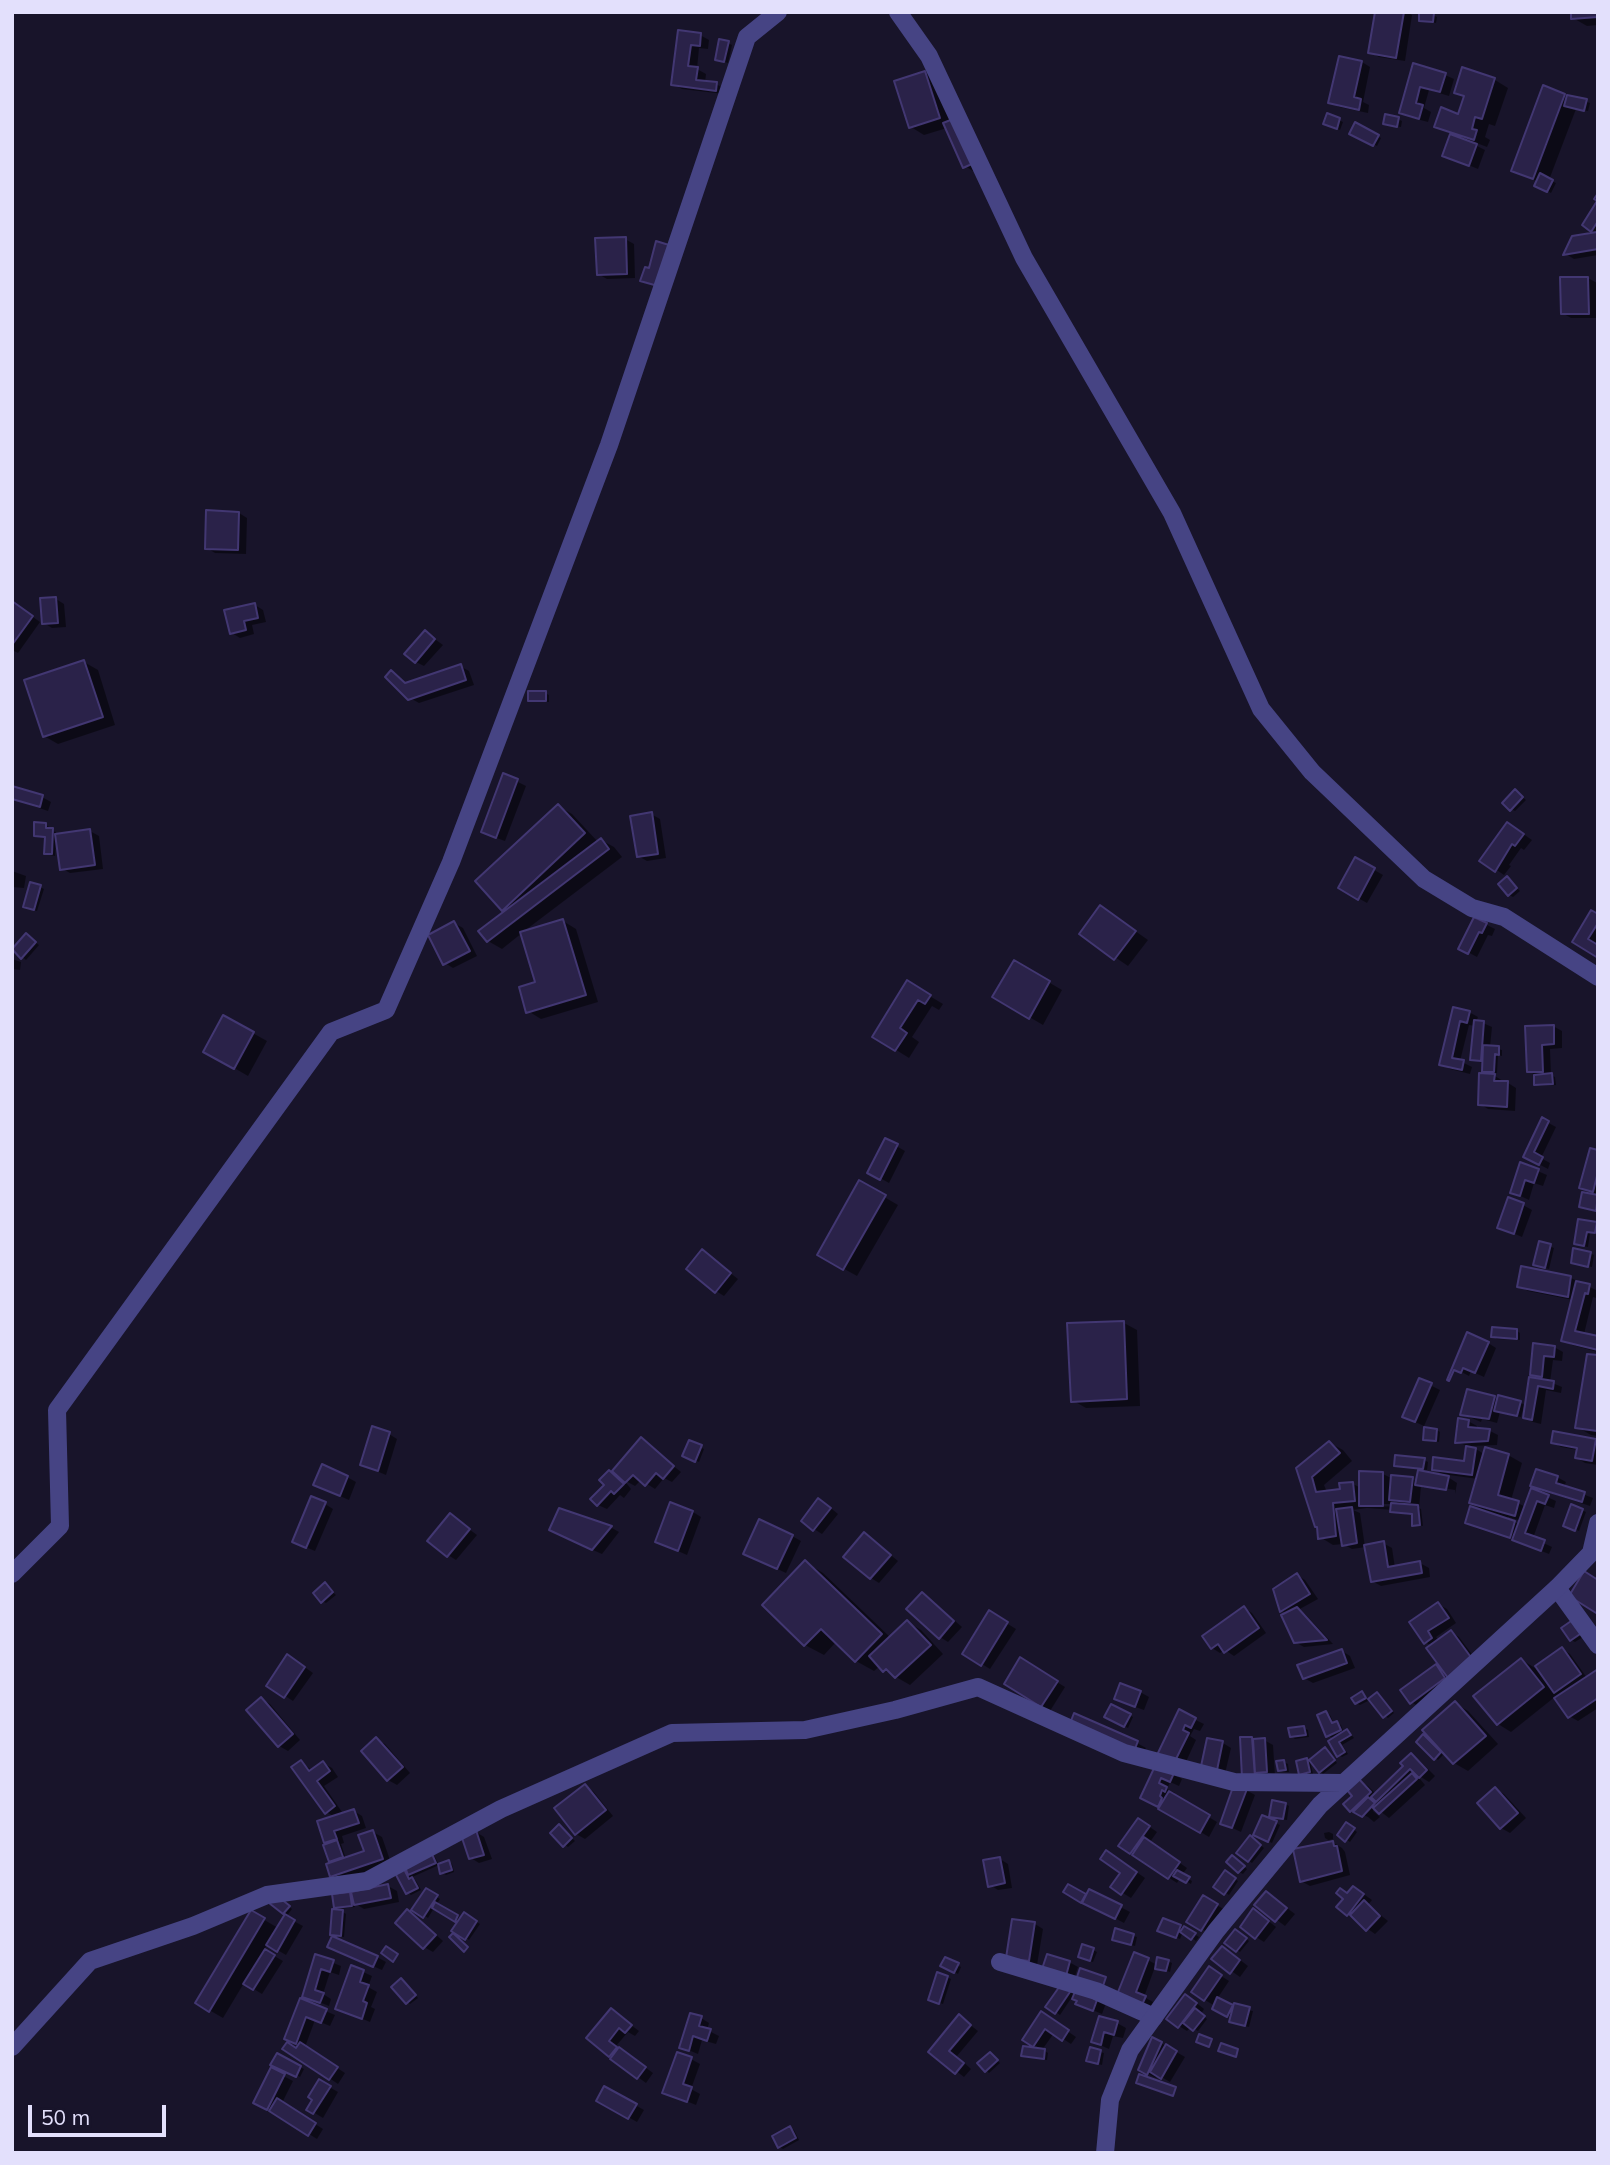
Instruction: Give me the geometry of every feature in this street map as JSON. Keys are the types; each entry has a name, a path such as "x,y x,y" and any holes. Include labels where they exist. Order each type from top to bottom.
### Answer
{"street":[{"path":"12,1574 60,1525 57,1410 331,1032 386,1010 451,862 604,458 747,37 778,12"},
{"path":"898,12 929,57 1024,258 1172,513 1261,709 1312,772 1424,879 1472,908 1504,917 1598,977"},
{"path":"1105,2153 1110,2100 1130,2050 1216,1931 1320,1805 1591,1553 1598,1523"},
{"path":"1556,1588 1598,1645"},
{"path":"12,2047 90,1961 192,1926 267,1895 367,1881 500,1809 672,1733 805,1730 895,1710 978,1687 1124,1753 1173,1766 1234,1782 1343,1783"},
{"path":"1000,1962 1096,1991 1154,2017"}],"building":[{"path":"1375,12 1404,12 1396,58 1368,53"},
{"path":"1419,12 1434,13 1433,22 1419,21"},
{"path":"1571,12 1598,12 1598,17 1571,19"},
{"path":"678,30 701,33 700,46 691,45 688,66 698,67 696,80 717,82 716,91 671,85"},
{"path":"719,39 729,41 724,62 715,60"},
{"path":"1339,56 1362,61 1354,97 1361,99 1359,110 1328,103"},
{"path":"1413,63 1446,73 1440,92 1420,87 1416,103 1423,105 1419,119 1399,113"},
{"path":"1462,67 1495,78 1482,119 1475,117 1472,129 1477,130 1474,140 1434,127 1441,107 1458,114 1464,96 1454,93"},
{"path":"925,71 940,118 909,128 894,81"},
{"path":"1543,85 1565,94 1533,179 1511,171"},
{"path":"1567,95 1587,99 1584,111 1564,106"},
{"path":"1327,113 1340,118 1337,129 1323,124"},
{"path":"1385,114 1399,117 1397,127 1383,124"},
{"path":"953,119 974,163 963,168 943,123"},
{"path":"1355,122 1379,135 1373,146 1349,134"},
{"path":"1450,134 1477,144 1469,166 1442,156"},
{"path":"1540,173 1553,180 1547,192 1534,186"},
{"path":"1598,193 1598,221 1591,232 1582,225 1597,201 1594,199"},
{"path":"1597,232 1598,249 1563,255 1572,236"},
{"path":"626,237 627,274 597,275 595,238"},
{"path":"656,241 669,245 658,286 640,281 645,267 649,268"},
{"path":"1560,277 1588,277 1589,314 1561,314"},
{"path":"206,510 239,512 238,550 205,549"},
{"path":"56,597 58,623 42,624 40,598"},
{"path":"12,601 33,616 12,645"},
{"path":"255,603 258,618 244,621 246,630 230,634 224,610"},
{"path":"425,630 435,639 415,663 404,654"},
{"path":"84,660 103,717 43,737 24,680"},
{"path":"461,664 466,680 408,700 385,677 391,670 405,683"},
{"path":"528,691 546,691 546,701 528,701"},
{"path":"503,773 518,779 496,838 481,832"},
{"path":"12,786 43,795 40,807 12,799"},
{"path":"1515,789 1523,797 1510,811 1502,803"},
{"path":"558,804 585,833 502,911 475,881"},
{"path":"652,812 658,854 637,857 630,816"},
{"path":"34,822 46,823 46,828 53,828 52,854 44,854 45,837 34,836"},
{"path":"1507,822 1524,834 1515,846 1512,844 1495,872 1479,861"},
{"path":"90,829 95,865 60,870 55,834"},
{"path":"601,838 609,849 487,942 478,931"},
{"path":"1355,857 1375,868 1358,900 1338,888"},
{"path":"1507,876 1517,888 1508,896 1498,884"},
{"path":"30,882 41,885 34,910 23,907"},
{"path":"1100,905 1136,931 1114,960 1079,934"},
{"path":"1591,910 1598,914 1598,923 1588,939 1598,945 1598,958 1572,942"},
{"path":"1474,917 1487,923 1482,933 1479,932 1468,954 1458,949"},
{"path":"563,919 586,995 526,1013 519,987 535,982 520,932"},
{"path":"454,921 470,951 443,965 428,935"},
{"path":"26,933 36,942 21,959 12,949"},
{"path":"1014,960 1050,981 1029,1019 992,997"},
{"path":"907,980 931,995 925,1004 918,1000 900,1028 907,1033 895,1051 872,1037"},
{"path":"1453,1007 1470,1011 1467,1023 1460,1021 1452,1058 1464,1060 1462,1070 1439,1065"},
{"path":"223,1015 254,1032 234,1069 203,1052"},
{"path":"1474,1020 1484,1021 1481,1061 1470,1060"},
{"path":"1554,1025 1554,1044 1542,1045 1543,1072 1527,1072 1525,1026"},
{"path":"1483,1045 1499,1046 1499,1055 1495,1054 1494,1072 1482,1072"},
{"path":"1479,1073 1495,1074 1494,1081 1508,1081 1507,1107 1478,1105"},
{"path":"1552,1073 1553,1084 1534,1085 1534,1075"},
{"path":"1542,1117 1549,1121 1534,1152 1543,1157 1539,1165 1523,1157"},
{"path":"885,1138 898,1144 880,1180 867,1173"},
{"path":"1590,1148 1598,1150 1598,1172 1593,1192 1579,1188"},
{"path":"1520,1162 1539,1169 1534,1183 1525,1180 1520,1196 1510,1193"},
{"path":"859,1180 886,1195 843,1270 817,1255"},
{"path":"1582,1192 1598,1195 1596,1211 1579,1207"},
{"path":"1508,1197 1524,1203 1514,1234 1497,1228"},
{"path":"1578,1219 1597,1222 1595,1233 1587,1232 1584,1246 1574,1244"},
{"path":"1539,1241 1551,1244 1545,1268 1533,1265"},
{"path":"1573,1248 1591,1252 1588,1267 1571,1263"},
{"path":"702,1249 731,1273 715,1293 686,1269"},
{"path":"1521,1266 1571,1276 1568,1297 1517,1287"},
{"path":"1576,1281 1590,1284 1575,1331 1598,1336 1598,1350 1561,1341"},
{"path":"1124,1321 1127,1399 1071,1402 1067,1323"},
{"path":"1492,1327 1517,1329 1517,1339 1491,1337"},
{"path":"1467,1332 1489,1342 1475,1373 1463,1368 1461,1373 1454,1370 1449,1381 1447,1380"},
{"path":"1533,1343 1555,1346 1554,1357 1544,1356 1542,1377 1530,1375"},
{"path":"1587,1354 1598,1355 1597,1431 1575,1428"},
{"path":"1529,1377 1554,1381 1553,1389 1538,1386 1532,1420 1523,1418"},
{"path":"1419,1378 1432,1383 1415,1422 1402,1417"},
{"path":"1467,1389 1495,1396 1489,1419 1460,1415"},
{"path":"1498,1395 1521,1401 1517,1416 1494,1411"},
{"path":"1458,1418 1469,1420 1468,1427 1490,1429 1488,1441 1455,1443"},
{"path":"372,1426 390,1432 378,1471 360,1465"},
{"path":"1424,1427 1437,1429 1436,1441 1423,1440"},
{"path":"1553,1431 1596,1439 1592,1461 1575,1458 1577,1448 1551,1443"},
{"path":"641,1437 674,1466 663,1479 656,1473 645,1486 633,1475 625,1483 612,1471"},
{"path":"689,1440 702,1445 695,1462 682,1456"},
{"path":"1329,1441 1340,1453 1312,1477 1316,1492 1340,1489 1339,1483 1353,1482 1355,1501 1333,1503 1336,1536 1318,1539 1317,1527 1296,1468"},
{"path":"1466,1446 1476,1448 1472,1475 1432,1470 1433,1457 1464,1461"},
{"path":"1485,1447 1509,1454 1498,1495 1519,1501 1515,1516 1469,1503"},
{"path":"1395,1455 1425,1458 1423,1469 1394,1466"},
{"path":"322,1464 348,1476 340,1496 313,1485"},
{"path":"1536,1469 1558,1476 1556,1483 1585,1492 1582,1502 1530,1486"},
{"path":"609,1470 624,1484 614,1494 611,1491 597,1506 590,1499 604,1485 599,1480"},
{"path":"1418,1470 1449,1476 1446,1490 1415,1485"},
{"path":"1359,1471 1383,1472 1383,1506 1359,1506"},
{"path":"1391,1475 1413,1477 1410,1502 1389,1500"},
{"path":"1531,1488 1549,1495 1545,1504 1537,1501 1525,1533 1545,1540 1541,1551 1512,1540"},
{"path":"311,1496 326,1502 306,1548 292,1542"},
{"path":"818,1498 831,1508 813,1531 801,1521"},
{"path":"670,1502 693,1511 678,1551 655,1542"},
{"path":"1391,1503 1418,1505 1420,1525 1412,1526 1412,1514 1390,1512"},
{"path":"1571,1504 1583,1509 1575,1531 1563,1526"},
{"path":"1470,1506 1515,1521 1510,1538 1465,1523"},
{"path":"1352,1507 1357,1543 1342,1546 1336,1509"},
{"path":"559,1508 612,1526 592,1550 549,1530"},
{"path":"450,1513 470,1529 447,1557 427,1541"},
{"path":"759,1519 793,1535 777,1569 743,1554"},
{"path":"864,1532 891,1555 870,1579 843,1557"},
{"path":"1384,1541 1388,1567 1420,1561 1422,1573 1371,1582 1364,1545"},
{"path":"805,1560 882,1634 855,1662 821,1629 804,1646 762,1605"},
{"path":"1584,1571 1598,1580 1596,1613 1569,1596"},
{"path":"1297,1573 1310,1594 1280,1612 1273,1589"},
{"path":"325,1582 333,1592 321,1603 313,1593"},
{"path":"922,1592 954,1621 939,1639 906,1609"},
{"path":"1438,1602 1449,1618 1428,1631 1432,1638 1424,1644 1409,1622"},
{"path":"1244,1606 1259,1628 1224,1653 1218,1644 1211,1649 1202,1636"},
{"path":"1297,1607 1327,1640 1294,1643 1281,1615"},
{"path":"989,1610 1008,1622 981,1666 962,1654"},
{"path":"1574,1619 1583,1632 1570,1641 1561,1628"},
{"path":"907,1620 931,1645 895,1678 886,1669 883,1672 869,1656"},
{"path":"1451,1630 1473,1660 1448,1678 1426,1648"},
{"path":"1562,1647 1581,1674 1554,1693 1535,1666"},
{"path":"1342,1649 1347,1663 1303,1679 1297,1665"},
{"path":"287,1654 305,1667 284,1698 266,1686"},
{"path":"1020,1657 1058,1681 1041,1707 1004,1684"},
{"path":"1521,1658 1544,1687 1497,1725 1473,1696"},
{"path":"1436,1664 1445,1678 1410,1704 1400,1690"},
{"path":"1598,1669 1598,1698 1568,1718 1554,1698"},
{"path":"1120,1683 1141,1691 1135,1707 1114,1699"},
{"path":"1362,1691 1366,1698 1355,1704 1351,1698"},
{"path":"1377,1692 1392,1711 1383,1718 1368,1699"},
{"path":"261,1697 293,1734 278,1747 246,1710"},
{"path":"1455,1701 1486,1736 1453,1764 1422,1730"},
{"path":"1111,1704 1131,1714 1124,1727 1104,1717"},
{"path":"1179,1709 1196,1718 1191,1728 1185,1725 1183,1730 1189,1733 1174,1763 1157,1755"},
{"path":"1326,1711 1332,1723 1337,1721 1341,1730 1326,1737 1317,1715"},
{"path":"1074,1713 1138,1741 1133,1754 1069,1726"},
{"path":"1304,1726 1306,1735 1290,1737 1288,1728"},
{"path":"1347,1729 1351,1735 1339,1742 1345,1752 1337,1757 1328,1741"},
{"path":"1423,1734 1441,1752 1434,1760 1416,1742"},
{"path":"376,1737 403,1767 387,1781 361,1751"},
{"path":"1240,1737 1252,1737 1255,1777 1242,1778"},
{"path":"1207,1738 1223,1741 1216,1775 1200,1771"},
{"path":"1265,1738 1267,1772 1255,1773 1253,1739"},
{"path":"1325,1747 1335,1760 1319,1773 1309,1760"},
{"path":"1411,1753 1427,1770 1419,1778 1410,1769 1376,1802 1371,1797 1403,1766 1400,1763"},
{"path":"1307,1758 1310,1772 1299,1775 1296,1761"},
{"path":"301,1760 309,1771 323,1761 330,1771 317,1781 335,1806 325,1814 291,1767"},
{"path":"1284,1760 1286,1770 1278,1771 1276,1761"},
{"path":"1156,1764 1174,1773 1170,1782 1161,1778 1159,1783 1167,1787 1165,1792 1162,1790 1158,1807 1140,1798"},
{"path":"1412,1773 1417,1779 1379,1814 1373,1808"},
{"path":"1359,1779 1371,1792 1350,1812 1343,1804 1352,1796 1347,1790"},
{"path":"585,1784 606,1810 575,1835 554,1808"},
{"path":"1234,1784 1247,1789 1232,1828 1220,1824"},
{"path":"1495,1787 1518,1813 1500,1829 1477,1803"},
{"path":"1169,1791 1210,1815 1200,1833 1158,1809"},
{"path":"1368,1797 1375,1803 1362,1817 1353,1812"},
{"path":"1272,1800 1286,1803 1283,1819 1269,1817"},
{"path":"354,1809 359,1823 334,1831 337,1839 324,1843 317,1821"},
{"path":"1262,1815 1277,1821 1268,1842 1253,1835"},
{"path":"1138,1818 1150,1826 1130,1854 1118,1846"},
{"path":"1346,1822 1355,1828 1345,1842 1337,1835"},
{"path":"559,1824 572,1838 563,1847 550,1833"},
{"path":"373,1830 383,1859 330,1877 326,1864 364,1851 358,1835"},
{"path":"476,1830 484,1855 469,1859 461,1835"},
{"path":"1250,1835 1261,1845 1248,1862 1236,1853"},
{"path":"1144,1837 1180,1862 1168,1879 1132,1855"},
{"path":"337,1840 343,1857 329,1862 323,1845"},
{"path":"1333,1841 1334,1846 1337,1846 1342,1871 1300,1882 1293,1849"},
{"path":"1106,1850 1137,1872 1121,1895 1110,1887 1120,1873 1100,1859"},
{"path":"431,1852 436,1863 408,1875 404,1864"},
{"path":"1232,1855 1245,1866 1238,1873 1226,1862"},
{"path":"1000,1857 1005,1883 988,1887 983,1860"},
{"path":"449,1860 452,1870 440,1874 438,1864"},
{"path":"404,1869 418,1888 406,1894 395,1873"},
{"path":"1177,1870 1190,1877 1186,1883 1173,1876"},
{"path":"1225,1870 1236,1878 1224,1895 1213,1887"},
{"path":"388,1884 391,1898 354,1905 351,1892"},
{"path":"1068,1884 1086,1894 1081,1903 1063,1892"},
{"path":"1353,1886 1364,1894 1347,1916 1336,1907 1343,1899 1336,1893 1340,1888 1347,1893"},
{"path":"426,1888 438,1895 423,1918 411,1910"},
{"path":"1089,1889 1122,1905 1115,1919 1082,1903"},
{"path":"1266,1891 1287,1908 1275,1922 1254,1905"},
{"path":"350,1892 352,1906 334,1908 332,1894"},
{"path":"276,1895 290,1906 283,1914 269,1903"},
{"path":"1203,1895 1218,1904 1201,1931 1186,1922"},
{"path":"1364,1900 1380,1916 1366,1931 1350,1915"},
{"path":"435,1902 458,1915 455,1922 432,1908"},
{"path":"1253,1908 1269,1921 1255,1939 1240,1927"},
{"path":"332,1909 343,1910 341,1936 330,1935"},
{"path":"407,1909 436,1935 423,1949 395,1923"},
{"path":"251,1910 265,1918 209,2012 195,2003"},
{"path":"464,1912 477,1921 465,1940 451,1931"},
{"path":"285,1914 295,1920 277,1952 266,1945"},
{"path":"1163,1918 1181,1925 1176,1938 1157,1931"},
{"path":"1012,1919 1035,1922 1029,1961 1006,1958"},
{"path":"1184,1926 1196,1933 1191,1940 1180,1932"},
{"path":"1115,1928 1134,1934 1131,1945 1112,1940"},
{"path":"1235,1929 1247,1938 1236,1952 1224,1943"},
{"path":"453,1933 468,1947 464,1952 449,1937"},
{"path":"332,1936 378,1956 373,1967 327,1947"},
{"path":"1082,1944 1094,1948 1090,1961 1078,1957"},
{"path":"386,1946 398,1954 393,1962 381,1953"},
{"path":"1222,1946 1240,1960 1230,1974 1211,1959"},
{"path":"265,1949 275,1955 253,1990 243,1984"},
{"path":"1134,1952 1149,1958 1136,1992 1146,1996 1141,2007 1116,1997"},
{"path":"315,1954 334,1960 330,1972 321,1969 315,1990 324,1993 320,2003 302,1997"},
{"path":"1047,1954 1070,1961 1066,1976 1042,1969"},
{"path":"945,1957 959,1963 954,1973 940,1966"},
{"path":"1157,1957 1169,1960 1166,1971 1155,1969"},
{"path":"351,1965 364,1970 360,1982 369,1985 363,2001 367,2003 362,2019 335,2009"},
{"path":"1209,1966 1222,1975 1204,2001 1191,1992"},
{"path":"1080,1968 1106,1977 1102,1989 1076,1980"},
{"path":"937,1972 948,1976 939,2004 928,2000"},
{"path":"401,1978 416,1995 406,2004 391,1987"},
{"path":"1062,1983 1072,1989 1055,2014 1045,2007"},
{"path":"1076,1989 1097,2000 1093,2011 1075,2004 1077,2001 1072,1999"},
{"path":"1185,1994 1197,2003 1178,2028 1166,2019"},
{"path":"1217,1997 1233,2005 1227,2017 1212,2009"},
{"path":"300,1998 327,2009 321,2023 306,2017 296,2044 284,2039"},
{"path":"1234,2003 1250,2007 1245,2026 1229,2022"},
{"path":"611,2008 632,2025 625,2033 619,2028 609,2041 617,2047 609,2057 586,2038"},
{"path":"1195,2008 1205,2016 1193,2031 1183,2023"},
{"path":"1041,2011 1069,2030 1062,2041 1045,2029 1033,2047 1022,2040"},
{"path":"690,2013 702,2016 699,2026 711,2029 707,2041 693,2036 689,2051 679,2048"},
{"path":"959,2014 971,2025 949,2051 964,2063 955,2074 928,2052"},
{"path":"1099,2016 1118,2021 1114,2035 1104,2032 1101,2045 1091,2042"},
{"path":"1199,2034 1212,2039 1209,2047 1196,2042"},
{"path":"1152,2037 1162,2042 1147,2075 1138,2070"},
{"path":"287,2042 296,2048 300,2042 338,2067 329,2080 282,2049"},
{"path":"1221,2043 1238,2049 1236,2057 1218,2051"},
{"path":"1166,2044 1177,2051 1161,2079 1150,2072"},
{"path":"1023,2046 1045,2049 1044,2059 1021,2056"},
{"path":"619,2047 646,2067 637,2079 610,2059"},
{"path":"1090,2047 1101,2050 1098,2064 1086,2061"},
{"path":"677,2052 692,2057 683,2084 692,2087 687,2102 662,2093"},
{"path":"990,2052 998,2060 985,2072 977,2063"},
{"path":"277,2053 301,2066 296,2077 270,2065"},
{"path":"271,2067 285,2074 267,2110 253,2103"},
{"path":"1139,2074 1176,2087 1173,2096 1136,2083"},
{"path":"319,2079 331,2086 313,2114 306,2110 312,2100 308,2097"},
{"path":"604,2086 637,2104 628,2119 596,2101"},
{"path":"277,2098 316,2123 308,2136 269,2111"},
{"path":"790,2126 796,2138 778,2148 772,2136"}]}
